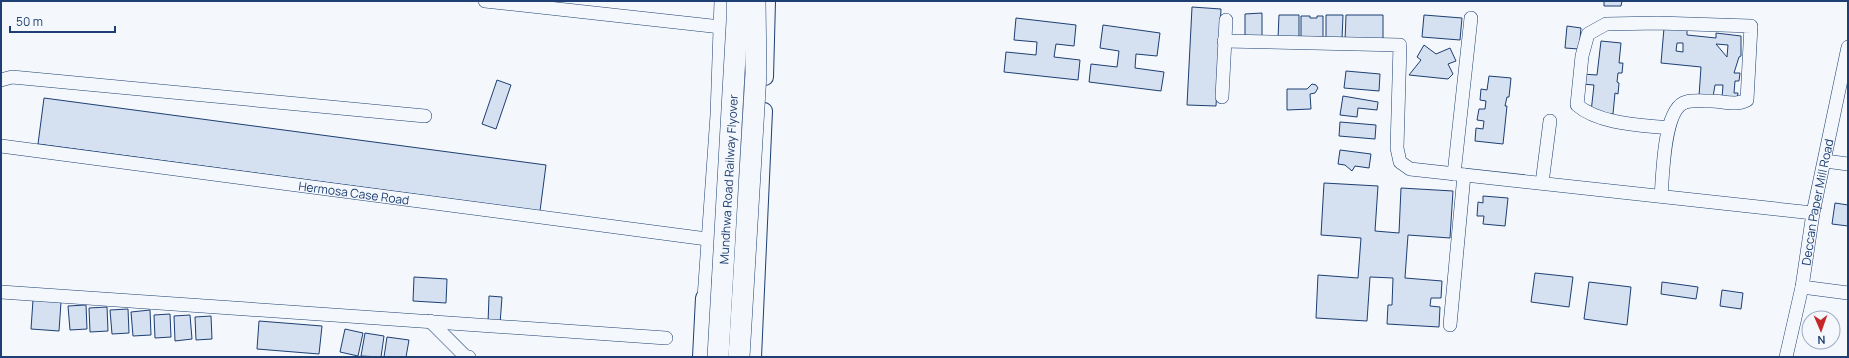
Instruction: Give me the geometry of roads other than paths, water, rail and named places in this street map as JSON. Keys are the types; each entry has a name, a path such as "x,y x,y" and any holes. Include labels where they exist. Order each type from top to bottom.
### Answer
{"highway":[{"name":"Mundhwa Road Railway Flyover","path":"718,357 737,36 737,1"},
{"name":"Mundhwa Road Railway Flyover","path":"739,357 756,73 755,1"}],"street":[{"path":"485,1 721,27"},
{"path":"701,357 717,116 721,1"},
{"path":"753,357 767,38 767,1"},
{"path":"1450,325 1459,174 1471,18"},
{"path":"1222,97 1226,20"},
{"path":"1661,196 1668,128 1672,116 1677,108 1686,102 1712,101 1740,104 1747,100 1751,26 1658,23 1606,24 1598,27 1588,34 1582,56 1577,105 1586,113 1595,116 1630,124 1668,128"},
{"path":"1224,41 1400,45 1397,148 1400,162 1410,169 1813,213"},
{"name":"Deccan Paper Mill Road","path":"1786,357 1802,287 1813,213 1844,91 1848,47"},
{"path":"1,80 12,77 425,116"},
{"path":"1542,183 1550,121"},
{"name":"Hermosa Case Road","path":"1,146 708,239"},
{"path":"1825,161 1848,164"},
{"path":"1802,287 1848,293"},
{"path":"1,292 666,338"},
{"path":"704,298 756,301"},
{"path":"430,321 465,356 469,357"}]}
